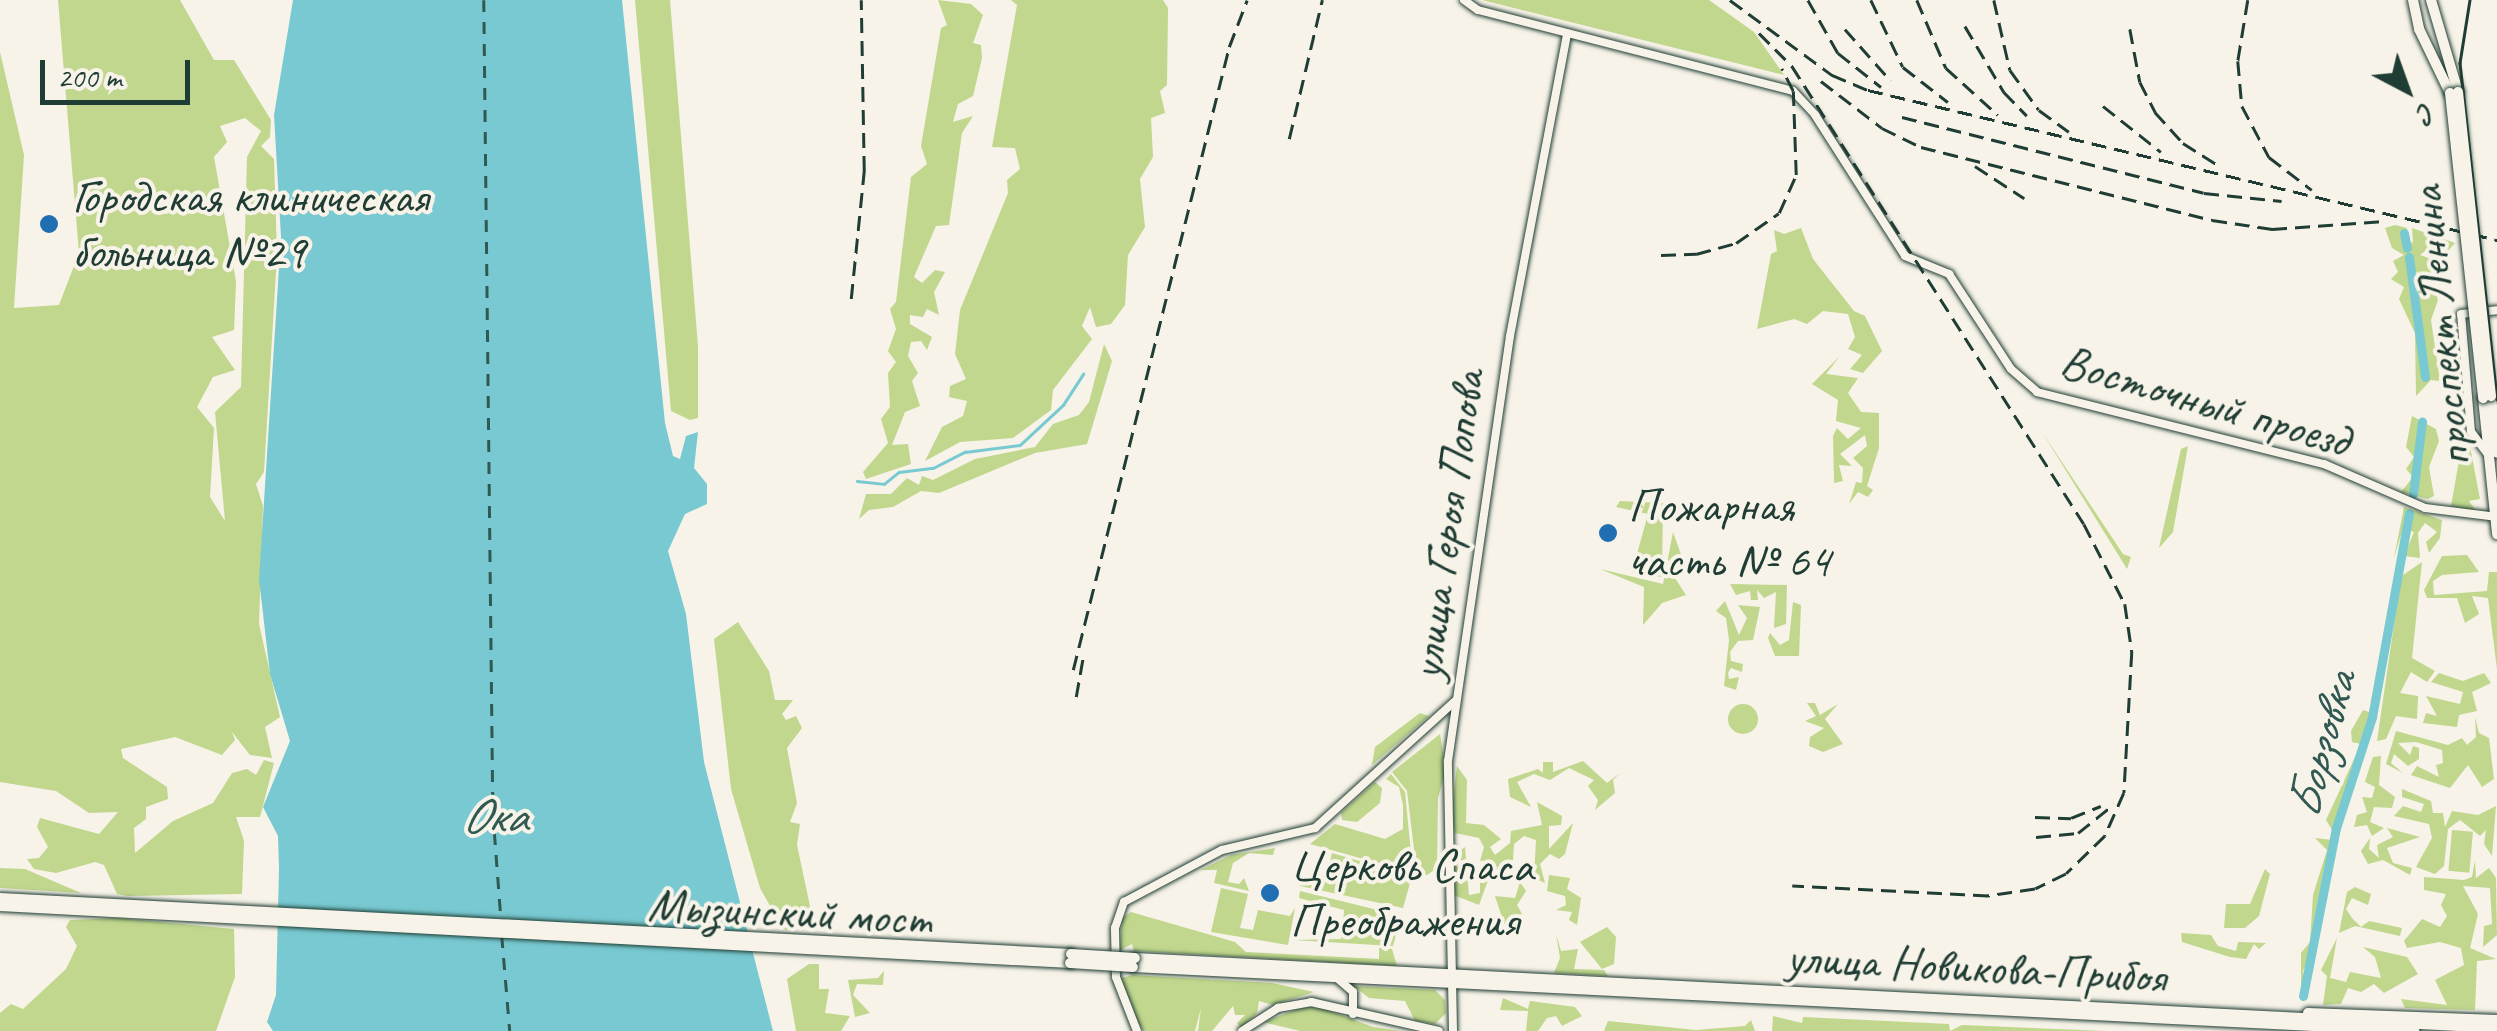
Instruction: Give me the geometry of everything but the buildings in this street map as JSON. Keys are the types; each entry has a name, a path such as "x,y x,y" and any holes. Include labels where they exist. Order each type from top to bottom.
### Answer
{"main road":[{"name":"проспект Ленина","path":"2414,0 2419,29 2444,63"},
{"name":"проспект Ленина","path":"2431,0 2454,93 2489,404 2497,534"},
{"name":"проспект Ленина","path":"2489,404 2496,427 2493,455"},
{"path":"0,898 124,906"},
{"path":"0,906 124,906"},
{"name":"Мызинский мост","path":"124,906 1452,980"},
{"name":"Мызинский мост","path":"1134,962 1336,978 1452,980"},
{"name":"улица Новикова-Прибоя","path":"1452,980 2268,1016 2330,1012 2497,1024"},
{"name":"улица Новикова-Прибоя","path":"1452,980 2240,1025 2414,1031"},
{"path":"2240,1025 2272,1031"}],"street":[{"name":"Восточный проезд","path":"1464,0 1478,10 1792,91 1815,116 1905,256 1949,274 2011,369 2032,389 2324,464 2425,508 2496,517"},
{"name":"улица Героя Попова","path":"1453,1031 1445,825 1452,729 1510,336 1567,33"},
{"path":"2493,455 2471,432 2460,314 2497,310"},
{"path":"2469,418 2489,404"},
{"path":"1137,1031 1116,978 1115,928 1124,902 1222,850 1315,828 1456,700"},
{"path":"1424,730 1452,729"},
{"path":"1336,978 1349,988 1353,1014"},
{"path":"1242,1031 1287,1005 1344,1000 1349,988"},
{"path":"1328,1004 1353,1014 1439,1031"}],"green space":[{"path":"58,0 180,0 214,60 234,60 271,120 270,137 261,146 274,159 277,255 264,472 256,484 263,506 259,624 280,717 265,727 272,758 250,755 232,732 235,740 222,755 175,737 121,749 123,758 167,787 168,799 146,807 146,819 134,828 135,853 173,821 213,803 232,773 247,769 256,775 264,760 274,763 260,817 236,817 244,841 242,894 128,896 117,894 104,865 95,862 56,873 34,869 27,859 39,858 48,847 37,827 40,818 99,834 118,812 89,813 56,791 0,782 0,52 24,155 14,308 59,305 79,253","holes":["245,118 261,131 247,157 241,387 215,412 225,521 210,497 214,428 197,407 213,377 235,370 212,337 234,330 236,281 214,157 227,142 220,126"]},
{"path":"635,0 670,0 698,346 698,418 690,420 671,411"},
{"path":"938,0 971,4 983,15 973,43 981,45 982,58 973,96 958,104 953,122 973,116 962,133 949,225 936,226 914,277 922,283 935,270 945,272 934,292 939,315 927,309 923,317 910,315 910,324 932,337 927,350 921,341 911,342 908,356 918,373 912,381 920,406 905,412 892,445 908,444 911,464 866,479 863,472 888,443 881,419 890,407 888,373 896,362 888,351 896,329 890,309 896,302 911,177 927,164 921,146 941,28 947,25"},
{"path":"1011,0 1163,0 1168,8 1167,85 1160,91 1165,113 1151,118 1153,157 1140,179 1145,227 1128,255 1125,305 1111,324 1096,327 1090,307 1082,326 1092,339 1053,390 1051,410 1013,438 960,442 925,461 942,427 963,416 967,401 949,397 950,386 966,379 955,354 960,310 1008,193 1007,180 1020,169 1015,148 992,147 1017,5"},
{"path":"1482,0 1709,0 1754,32 1784,75"},
{"path":"1801,228 1813,259 1854,311 1865,316 1882,351 1863,373 1850,369 1862,355 1848,349 1855,337 1848,314 1823,311 1807,324 1794,319 1757,329 1771,254 1777,251 1774,230 1784,234"},
{"path":"2385,228 2407,228 2405,245 2413,242 2412,228 2455,243 2446,253 2434,244 2420,255 2437,261 2430,274 2438,300 2431,320 2440,381 2431,380 2416,396 2415,333 2399,299 2404,287 2391,279 2398,272 2393,261 2404,255 2392,248"},
{"path":"1104,344 1112,361 1087,444 1035,453 939,493 921,491 893,507 869,510 859,519 866,494 891,494 907,478 919,485 922,476 933,480 975,459 1035,447 1053,424 1079,415 1089,402"},
{"path":"1840,356 1826,374 1858,378 1848,393 1861,412 1879,413 1879,448 1867,486 1873,490 1868,497 1858,492 1849,504 1856,482 1862,483 1863,468 1853,458 1867,446 1865,435 1840,454 1852,466 1839,465 1843,481 1834,483 1833,436 1837,428 1848,439 1861,428 1836,421 1838,400 1812,384"},
{"path":"2412,416 2436,429 2439,441 2429,467 2434,496 2428,499 2401,492 2413,477 2406,469 2414,457 2406,447"},
{"path":"2042,432 2123,554 2131,557 2127,569"},
{"path":"2469,441 2480,499 2469,501 2476,511 2451,506 2460,455"},
{"path":"2188,446 2173,532 2159,548 2181,449"},
{"path":"1620,501 1663,503 1662,577 1632,572 1648,514 1616,507"},
{"path":"2404,507 2442,520 2440,538 2429,553 2426,542 2437,532 2425,523 2418,533 2420,558 2404,556 2414,532 2403,528 2394,558"},
{"path":"1673,532 1684,563 1673,575 1686,595 1662,603 1643,625 1644,587 1600,569 1663,584"},
{"path":"2467,555 2479,572 2442,575 2433,581 2434,595 2487,591 2489,572 2497,572 2497,669 2488,598 2472,596 2479,614 2465,623 2457,598 2427,598 2424,590 2442,556"},
{"path":"2422,562 2412,658 2435,671 2427,682 2411,672 2400,693 2418,696 2417,719 2396,716 2386,739 2377,741 2399,590 2403,575"},
{"path":"1730,584 1787,585 1786,624 1774,628 1776,592 1764,598 1757,590 1758,600 1751,600 1750,591 1736,595"},
{"path":"1725,601 1739,635 1747,618 1738,605 1760,607 1753,640 1738,641 1730,652 1731,661 1743,664 1742,672 1731,668 1728,673 1729,679 1739,677 1736,690 1724,686 1729,640 1726,618 1716,611"},
{"path":"1793,602 1801,605 1799,656 1775,656 1768,638 1770,633 1780,645 1789,640"},
{"path":"738,622 769,671 775,700 793,700 782,714 786,720 796,716 802,728 787,748 797,803 790,822 800,824 797,845 811,911 803,931 797,929 798,914 791,931 783,929 760,888 731,789 714,639"},
{"path":"2439,673 2463,681 2484,673 2491,683 2472,692 2477,711 2459,715 2457,727 2423,723 2426,713 2437,716 2426,696 2460,704 2463,692 2431,682"},
{"path":"1807,703 1815,703 1820,715 1838,704 1825,719 1843,744 1823,752 1809,746 1810,737 1824,728 1805,721 1816,716"},
{"path":"1743,704 1754,708 1758,719 1754,730 1743,734 1732,730 1728,719 1732,708"},
{"path":"2363,710 2369,712 2368,744 2355,760 2332,830 2326,820 2361,744 2352,742 2351,731"},
{"path":"1420,713 1429,716 1372,765 1375,747"},
{"path":"2475,717 2479,733 2489,738 2494,779 2482,787 2468,765 2450,788 2411,775 2417,766 2439,777 2436,765 2443,763 2442,750 2416,742 2398,743 2410,755 2413,746 2419,748 2419,759 2408,766 2394,754 2391,763 2403,773 2386,764 2396,731 2448,745 2462,738 2467,745 2476,737"},
{"path":"1440,734 1446,770 1438,798 1437,868 1427,875 1417,874 1407,791 1392,772"},
{"path":"2381,756 2379,785 2395,797 2392,808 2374,807 2370,822 2384,828 2372,836 2367,825 2354,827 2357,815 2367,812 2362,797 2372,798 2375,787 2365,782 2373,757"},
{"path":"1583,761 1607,783 1620,773 1613,780 1615,793 1595,810 1598,800 1588,786 1594,780 1569,768 1550,780 1534,774 1517,782 1531,807 1510,797 1508,779 1538,769 1543,773 1543,762 1553,762 1553,772"},
{"path":"1457,766 1467,780 1466,823 1484,825 1501,839 1490,847 1495,855 1510,843 1511,831 1542,825 1537,802 1562,816 1561,825 1549,826 1549,849 1573,823 1565,854 1559,859 1550,854 1540,864 1545,883 1534,878 1536,840 1524,836 1514,844 1513,860 1505,864 1512,871 1507,882 1501,881 1492,860 1480,861 1484,847 1479,838 1455,833 1451,818"},
{"path":"1391,774 1405,792 1413,873 1310,844 1335,824 1385,839 1403,829 1399,787 1386,779"},
{"path":"1375,782 1382,788 1380,803 1357,822 1342,820 1341,813"},
{"path":"2402,789 2431,801 2433,813 2443,813 2445,827 2452,811 2478,815 2496,806 2492,856 2484,844 2486,830 2480,836 2460,820 2448,829 2444,866 2435,874 2416,867 2432,838 2429,824 2394,816 2403,806 2421,812 2424,804 2402,797"},
{"path":"2387,828 2420,837 2387,848 2393,863 2412,868 2410,875 2383,860 2368,864 2361,851 2370,838 2369,849 2379,858 2377,845 2393,837"},
{"path":"2452,830 2473,832 2469,873 2448,871"},
{"path":"2315,838 2333,840 2315,947 2303,971 2306,994 2301,992 2301,953 2310,942 2313,895 2327,850"},
{"path":"1465,847 1469,895 1480,893 1480,876 1490,875 1479,905 1451,894 1453,864 1464,871 1463,861 1453,856"},
{"path":"1275,848 1273,855 1249,853 1233,863 1228,882 1239,884 1244,878 1249,891 1214,883 1217,870 1201,870 1231,855"},
{"path":"1332,853 1412,876 1403,908 1300,886 1300,875 1327,875"},
{"path":"2475,860 2476,878 2489,868 2496,878 2497,935 2483,947 2484,926 2492,924 2490,888 2463,886 2478,914 2470,948 2496,959 2477,961 2475,1010 2405,1008 2401,999 2447,1005 2435,980 2464,965 2461,948 2440,942 2407,948 2404,941 2422,919 2440,927 2447,916 2441,905 2446,894 2424,890 2424,877 2464,880 2472,877"},
{"path":"0,868 25,869 81,893 0,888"},
{"path":"2265,869 2270,874 2259,916 2245,928 2224,928 2226,904 2250,904"},
{"path":"1549,875 1570,878 1567,889 1581,898 1577,925 1569,920 1572,912 1556,910 1566,905 1565,896 1547,891"},
{"path":"1520,882 1526,891 1517,905 1522,914 1504,924 1495,896 1515,898"},
{"path":"2355,887 2371,894 2368,905 2352,898 2346,909 2352,918 2361,927 2369,921 2402,928 2400,936 2355,926 2339,933 2347,892"},
{"path":"1221,888 1248,894 1240,928 1253,930 1258,910 1290,916 1295,908 1288,945 1211,932"},
{"path":"1300,891 1390,913 1400,920 1393,946 1293,940 1341,939 1343,929 1352,931 1352,926 1343,927 1344,910 1299,898"},
{"path":"1131,912 1235,942 1246,952 1379,959 1379,948 1392,949 1397,966 1134,951 1132,944 1120,950 1122,918"},
{"path":"118,918 234,929 235,977 216,1031 0,1031 0,1013 11,1004 23,1009 66,969 77,946 66,927 70,920"},
{"path":"1607,927 1616,937 1614,964 1602,969 1580,942"},
{"path":"2181,933 2211,935 2218,946 2236,951 2238,942 2266,943 2259,949 2254,944 2246,959 2182,942"},
{"path":"1556,934 1561,951 1578,949 1574,969 1604,970 1608,976 1554,973 1560,958"},
{"path":"2337,938 2330,978 2346,982 2350,972 2381,978 2375,957 2363,947 2407,957 2418,974 2384,993 2374,984 2361,992 2348,988 2341,1004 2323,1005 2327,976 2321,970"},
{"path":"809,964 819,964 819,989 829,989 825,1013 850,1016 841,1031 796,1031 787,979"},
{"path":"884,971 883,985 857,984 853,995 870,1013 855,1017 848,980 878,978"},
{"path":"1133,975 1272,983 1314,992 1273,1005 1259,1001 1257,1013 1241,1028 1237,1023 1245,1015 1235,1015 1233,1006 1212,1031 1198,1031 1201,1008 1195,1031 1143,1031 1123,994 1121,978"},
{"path":"1354,986 1435,990 1445,1000 1446,1013 1435,1024 1415,1021 1405,1001 1369,998"},
{"path":"1503,998 1528,1009 1530,1001 1575,1007 1582,1016 1562,1026 1556,1016 1547,1018 1538,1031 1526,1031 1528,1011 1500,1010"},
{"path":"1312,1004 1373,1027 1401,1031 1300,1031 1263,1022"},
{"path":"1773,1016 1802,1023 1803,1017 1949,1024 1950,1031 1772,1031"},
{"path":"1751,1020 1755,1031 1604,1031 1608,1021 1696,1030 1745,1026"},
{"path":"1962,1025 2107,1031 1950,1031"}],"water":[{"name":"Ока","path":"293,0 622,0 665,423 673,456 680,459 686,436 698,432 694,468 707,484 707,504 685,514 668,551 686,614 704,762 773,1031 273,1031 267,1022 276,995 279,868 278,836 263,807 290,741 270,674 259,579 281,237 274,115"}],"waterway":[{"name":"Борзовка","path":"2404,233 2407,248"},
{"name":"Борзовка","path":"2409,257 2425,377"},
{"path":"857,481 884,484 899,472 933,468 965,452 1020,445 1063,405 1083,374"},
{"name":"Борзовка","path":"2413,494 2422,422"},
{"name":"Борзовка","path":"2303,996 2336,828 2372,717 2409,513"}],"ferry route":[{"path":"484,0 493,811 501,918"},
{"path":"502,936 510,1031"}],"tram line":[{"path":"2470,0 2460,63 2497,399"}],"railway":[{"path":"851,299 864,171 861,0"},
{"path":"1073,670 1229,47 1247,0"},
{"path":"1289,139 1322,0"},
{"path":"1730,0 1832,75 1868,90 2497,240"},
{"path":"1808,0 1838,53 1881,87"},
{"path":"1871,0 1903,67 1948,102"},
{"path":"1917,0 1946,68 1998,115"},
{"path":"1994,0 2010,70 2039,110 2069,132"},
{"path":"2248,0 2238,61 2242,106 2269,157 2312,190"},
{"path":"1965,26 2004,92 2027,116"},
{"path":"1845,29 1891,81"},
{"path":"2130,29 2140,82 2155,112 2183,143 2221,167"},
{"path":"1759,33 1792,66 2084,524 2125,604 2132,652 2124,793 2105,836 2066,874 2035,889 1988,896 1792,886"},
{"path":"1661,255 1696,254 1736,243 1779,213 1796,175 1793,91 1782,69"},
{"path":"1821,81 1882,128 1921,147 2212,220 2272,229 2385,221"},
{"path":"2103,106 2161,152"},
{"path":"1902,117 2204,193 2282,201"},
{"path":"1975,166 2024,198"},
{"path":"1076,697 1083,658"},
{"path":"2036,837 2078,833 2114,804"},
{"path":"2035,817 2071,818 2101,806"}],"place":[{"name":"Городская клиническая больница №29","path":"49,224"},
{"name":"Пожарная часть № 64","path":"1608,533"},
{"name":"Церковь Спаса Преображения","path":"1270,893"}]}
